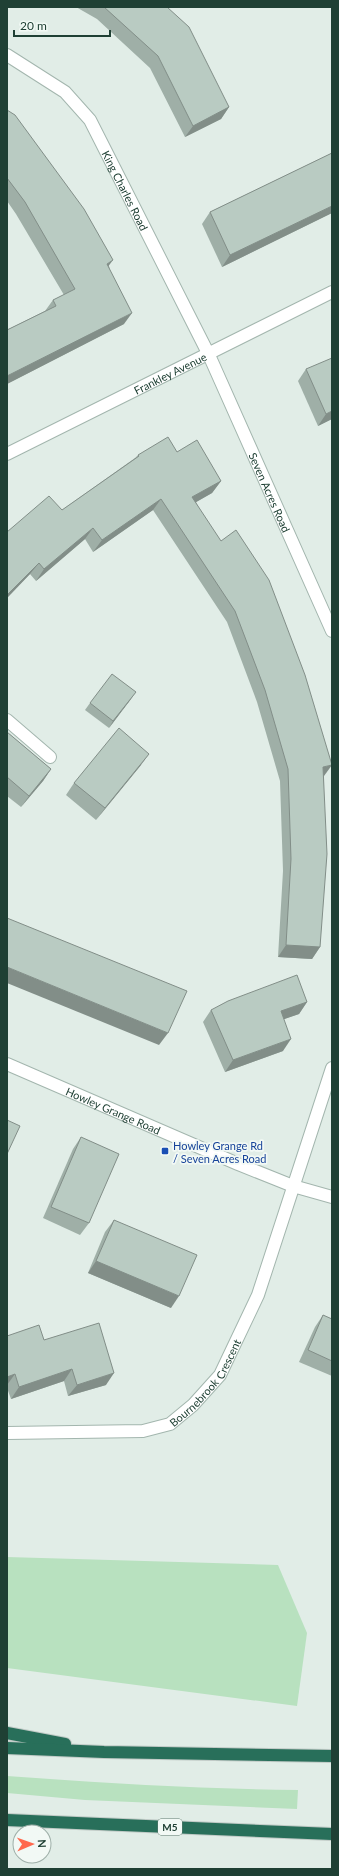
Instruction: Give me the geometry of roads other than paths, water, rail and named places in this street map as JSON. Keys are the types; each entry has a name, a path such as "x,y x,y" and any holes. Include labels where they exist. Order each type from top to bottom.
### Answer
{"highway":[{"path":"7,1733 104,1752"},
{"path":"7,1748 104,1752 332,1756"},
{"name":"M5","path":"7,1820 332,1834"}],"street":[{"name":"King Charles Road","path":"7,55 64,92 90,120 209,355"},
{"name":"Frankley Avenue","path":"7,454 209,355 332,292"},
{"name":"Seven Acres Road","path":"209,355 332,631"},
{"path":"7,720 50,757"},
{"name":"Howley Grange Road","path":"7,1064 238,1164 293,1186 332,1197"},
{"path":"293,1186 332,1068"},
{"name":"Bournebrook Crescent","path":"7,1433 143,1431 170,1424 193,1406 220,1375 258,1295 293,1186"}],"place":[{"name":"Howley Grange Rd / Seven Acres Road","path":"165,1151"}]}
